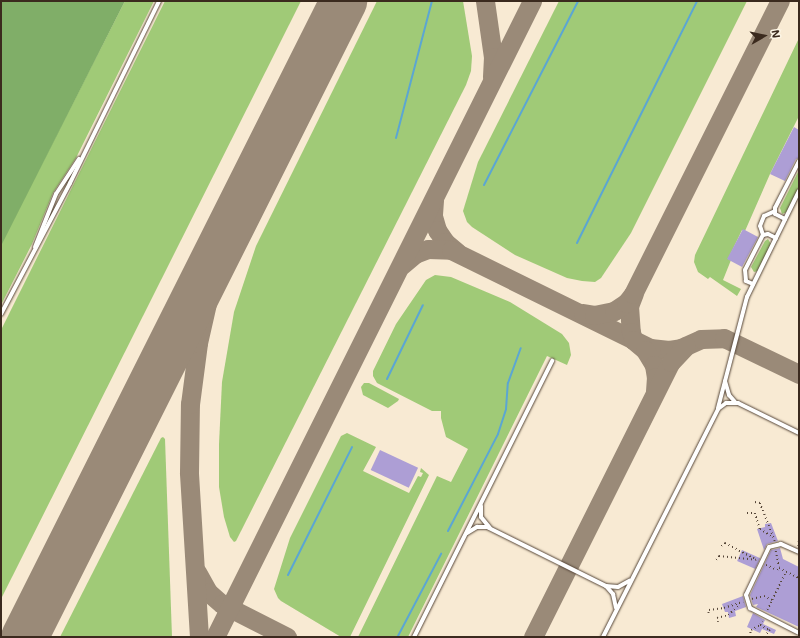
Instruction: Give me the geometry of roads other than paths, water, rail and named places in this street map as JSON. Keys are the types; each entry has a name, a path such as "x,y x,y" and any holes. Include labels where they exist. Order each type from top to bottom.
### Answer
{"lane":[{"path":"1,314 70,183 84,151 159,1"},
{"path":"34,253 56,194 84,151"},
{"path":"753,284 746,280 744,270 763,235 760,226 762,220 766,214 775,211 799,161"},
{"path":"603,637 718,409 743,308 753,284 799,191"},
{"path":"775,211 775,214 785,219"},
{"path":"763,235 768,234 776,238"},
{"path":"414,637 552,361"},
{"path":"724,381 729,395 735,402 799,433"},
{"path":"718,409 726,403 735,402"},
{"path":"481,503 481,517 485,524 492,529 606,586 618,587 626,584 631,579"},
{"path":"464,536 471,530 477,528 492,529"},
{"path":"799,552 785,544 777,544 769,547 759,561 747,590 746,600 748,605 753,610 799,633"},
{"path":"606,586 613,594 616,610"}],"waterway":[{"path":"396,138 432,1"},
{"path":"484,185 578,1"},
{"path":"577,243 697,1"},
{"path":"387,379 423,305"},
{"path":"448,531 498,434 506,409 508,383 521,348"},
{"path":"288,575 352,447"},
{"path":"398,636 441,554"},
{"path":"543,637 571,575"}]}
